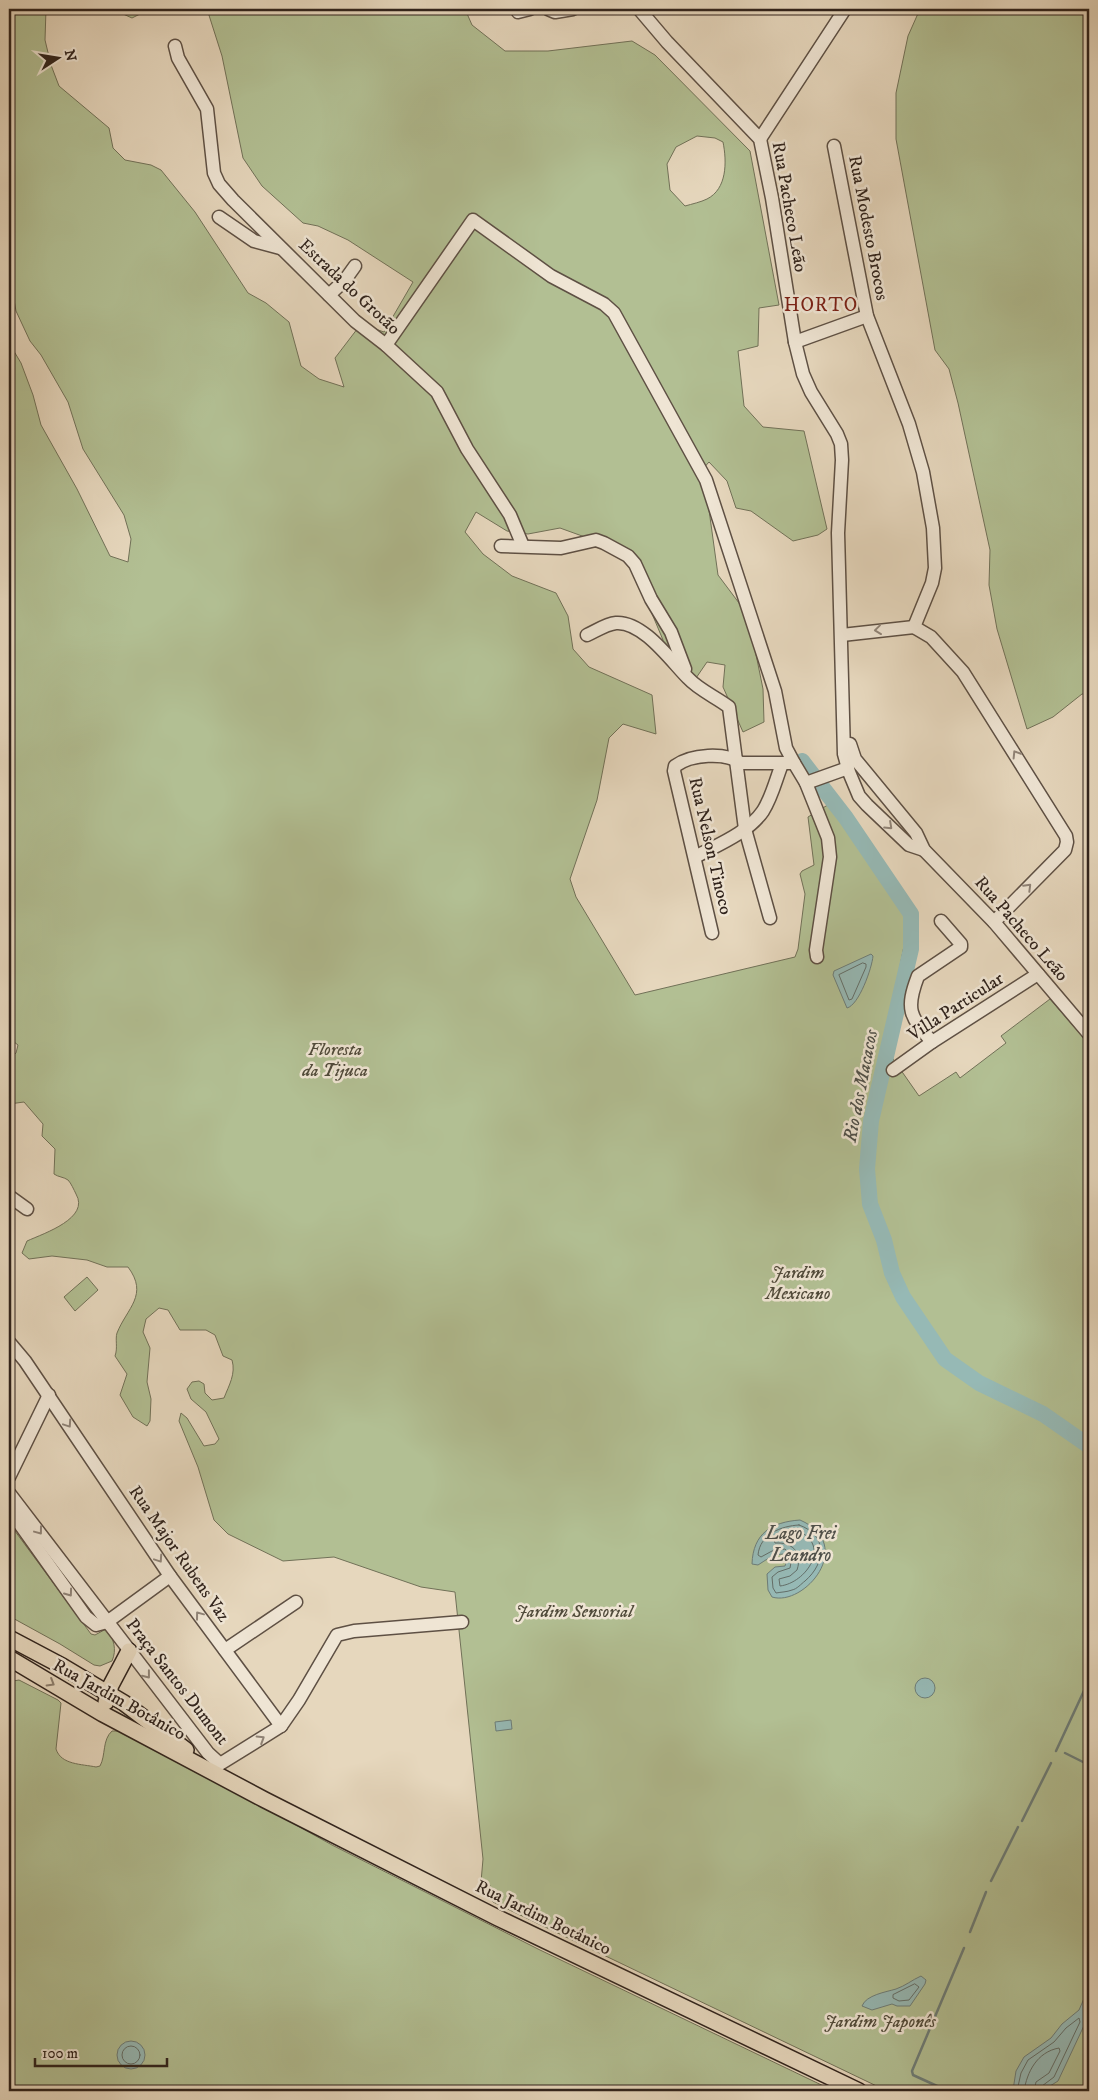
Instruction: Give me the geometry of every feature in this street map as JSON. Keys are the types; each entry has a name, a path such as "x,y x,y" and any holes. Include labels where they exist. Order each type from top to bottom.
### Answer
{"main road":[{"name":"Rua Jardim Botânico","path":"9,1638 62,1666 124,1703 265,1800 498,1918 859,2091"},
{"path":"103,1714 108,1693 129,1651"},
{"name":"Rua Jardim Botânico","path":"9,1658 103,1714 216,1768"}],"street":[{"path":"548,9 555,12 572,9"},
{"name":"Rua Pacheco Leão","path":"639,9 760,140 772,198 795,342 803,374 811,392 837,434 841,444 842,460 838,533 844,754 848,770 859,796 909,845 924,850"},
{"path":"760,140 845,9"},
{"name":"Estrada do Grotão","path":"175,46 178,58 207,109 211,136 212,164 219,184 355,322 386,345 440,396 467,449 510,515 524,546"},
{"name":"Rua Modesto Brocos","path":"834,146 867,316 909,424 924,472 933,528 935,568 925,603 914,627"},
{"path":"219,217 254,241 280,248"},
{"path":"386,345 473,220 551,276 604,304 614,313 706,480 775,691 786,748 788,764 756,820 745,829 695,858"},
{"path":"329,295 345,280 354,266"},
{"path":"795,342 867,316"},
{"path":"500,546 560,548 596,540 628,556 635,564 651,599 671,632 688,679"},
{"path":"587,635 613,624 623,623 664,650 688,679 729,707 745,829 770,918"},
{"path":"842,635 914,627 932,637 963,672 1066,836 1065,850 994,922"},
{"name":"Rua Pacheco Leão","path":"843,687 849,742 854,759 916,833 924,850 994,922 1089,1034"},
{"name":"Rua Nelson Tinoco","path":"712,933 674,771 675,766 680,762 703,757 735,759"},
{"path":"735,759 741,763 788,764 806,783 828,838 830,848 816,950 817,957"},
{"path":"806,783 848,770 864,773"},
{"path":"867,805 868,794 880,790"},
{"path":"932,1042 913,1018 911,1004 918,976 961,947 961,944 941,922"},
{"name":"Villa Particular","path":"893,1070 932,1042 1038,974"},
{"path":"9,1196 26,1209"},
{"name":"Rua Major Rubens Vaz","path":"9,1342 26,1361 170,1576 281,1726"},
{"path":"9,1478 49,1395"},
{"name":"Praça Santos Dumont","path":"9,1493 208,1753 216,1768"},
{"name":"Praça Santos Dumont","path":"9,1512 14,1516 86,1617 96,1625 107,1622"},
{"path":"107,1622 170,1576"},
{"path":"225,1650 296,1602"},
{"path":"216,1768 281,1726 299,1700 337,1635 354,1631 462,1622"}],"green space":[{"name":"Floresta da Tijuca","path":"9,9 46,9 45,40 51,65 59,86 109,128 113,148 125,160 151,165 161,170 195,212 248,293 266,303 289,322 301,366 319,379 344,387 335,358 361,324 384,332 413,282 348,240 318,226 303,223 262,186 243,158 222,56 207,9 465,9 472,25 505,51 548,51 632,41 655,55 750,151 779,305 759,308 758,346 738,351 744,406 763,427 804,431 827,529 818,535 793,541 751,511 736,508 727,481 709,462 701,471 709,510 718,575 748,615 763,689 764,722 743,732 723,687 725,665 707,662 694,681 657,652 663,640 630,561 607,545 560,528 528,534 507,531 476,512 465,532 483,554 512,576 556,593 568,616 573,649 589,667 652,695 656,734 623,724 609,738 597,800 570,879 576,897 635,995 795,957 798,949 805,894 800,874 814,865 808,817 831,803 910,916 884,1046 919,1096 956,1072 960,1078 1006,1043 1001,1036 1050,999 1089,1044 1089,2091 887,2091 493,1902 489,1888 490,1885 481,1882 483,1859 455,1592 421,1587 334,1557 283,1561 228,1534 214,1520 198,1467 179,1421 181,1413 187,1418 204,1446 215,1444 219,1439 206,1412 191,1399 187,1389 192,1382 199,1381 204,1384 205,1393 212,1400 224,1398 231,1379 233,1365 232,1360 223,1356 215,1335 206,1330 180,1330 168,1310 159,1308 146,1319 143,1332 150,1348 147,1382 151,1399 150,1421 147,1426 133,1417 120,1395 127,1374 115,1356 117,1333 136,1294 137,1286 128,1267 107,1267 87,1260 52,1256 29,1259 22,1253 27,1241 64,1224 77,1210 79,1203 69,1181 54,1174 55,1149 42,1136 43,1124 24,1102 9,1104 9,1059 16,1053 18,1045 9,1038 9,343 21,363 33,395 41,425 77,489 110,556 128,562 131,539 124,515 83,449 68,402 41,355 30,341 16,311 9,272","holes":["697,136 715,138 723,142 725,166 722,182 714,194 707,199 685,206 670,190 667,164 676,147"]},
{"path":"112,9 143,9 142,13 132,18"},
{"path":"920,9 1089,9 1089,694 1082,694 1053,717 1027,729 997,629 989,585 990,550 958,403 949,369 935,350 896,139 896,93 908,36"},
{"path":"87,1277 98,1290 75,1311 64,1297"},
{"path":"9,1523 91,1634 95,1635 106,1629 109,1633 113,1640 114,1648 112,1661 100,1666 94,1665 9,1616"},
{"path":"19,1680 61,1703 56,1749 62,1758 67,1761 96,1767 100,1766 105,1743 112,1731 127,1731 332,1845 540,1950 834,2091 9,2091 9,1692 13,1681"}],"water":[{"path":"871,954 873,956 872,962 864,985 856,1000 847,1008 833,975 834,971"},
{"name":"Lago Frei Leandro","path":"800,1520 816,1531 824,1544 825,1558 819,1572 810,1584 798,1593 785,1598 772,1597 768,1590 767,1574 775,1567 785,1566 787,1559 784,1554 780,1554 758,1565 752,1564 756,1544 766,1531 773,1527 781,1523"},
{"path":"921,1678 929,1678 935,1684 935,1692 929,1698 921,1698 915,1692 915,1684"},
{"path":"511,1720 512,1729 496,1731 495,1722"},
{"path":"921,1976 926,1980 925,1984 910,2006 892,2004 872,2010 862,2006 868,1999 899,1988"},
{"path":"1089,1992 1089,2015 1058,2081 1042,2091 1013,2090 1016,2071 1024,2057 1051,2038 1062,2024 1079,2010 1086,1994"},
{"path":"131,2041 141,2045 145,2055 141,2065 131,2069 121,2065 117,2055 121,2045"}],"waterway":[{"name":"Rio dos Macacos","path":"802,761 846,818 911,914 911,949 871,1121 867,1169 870,1204 884,1240 892,1273 903,1297 945,1359 979,1383 1043,1414 1089,1446"},
{"path":"1056,1751 1089,1680"},
{"path":"1065,1753 1085,1763"},
{"path":"1022,1821 1051,1763"},
{"path":"991,1881 1018,1827"},
{"path":"970,1932 986,1892"},
{"path":"948,2091 913,2075 912,2071 964,1948"}],"district":[{"name":"HORTO","path":"821,305"}],"park label":[{"name":"Jardim Mexicano","path":"798,1283"},
{"name":"Jardim Sensorial","path":"574,1612"},
{"name":"Jardim Japonês","path":"880,2022"}]}
